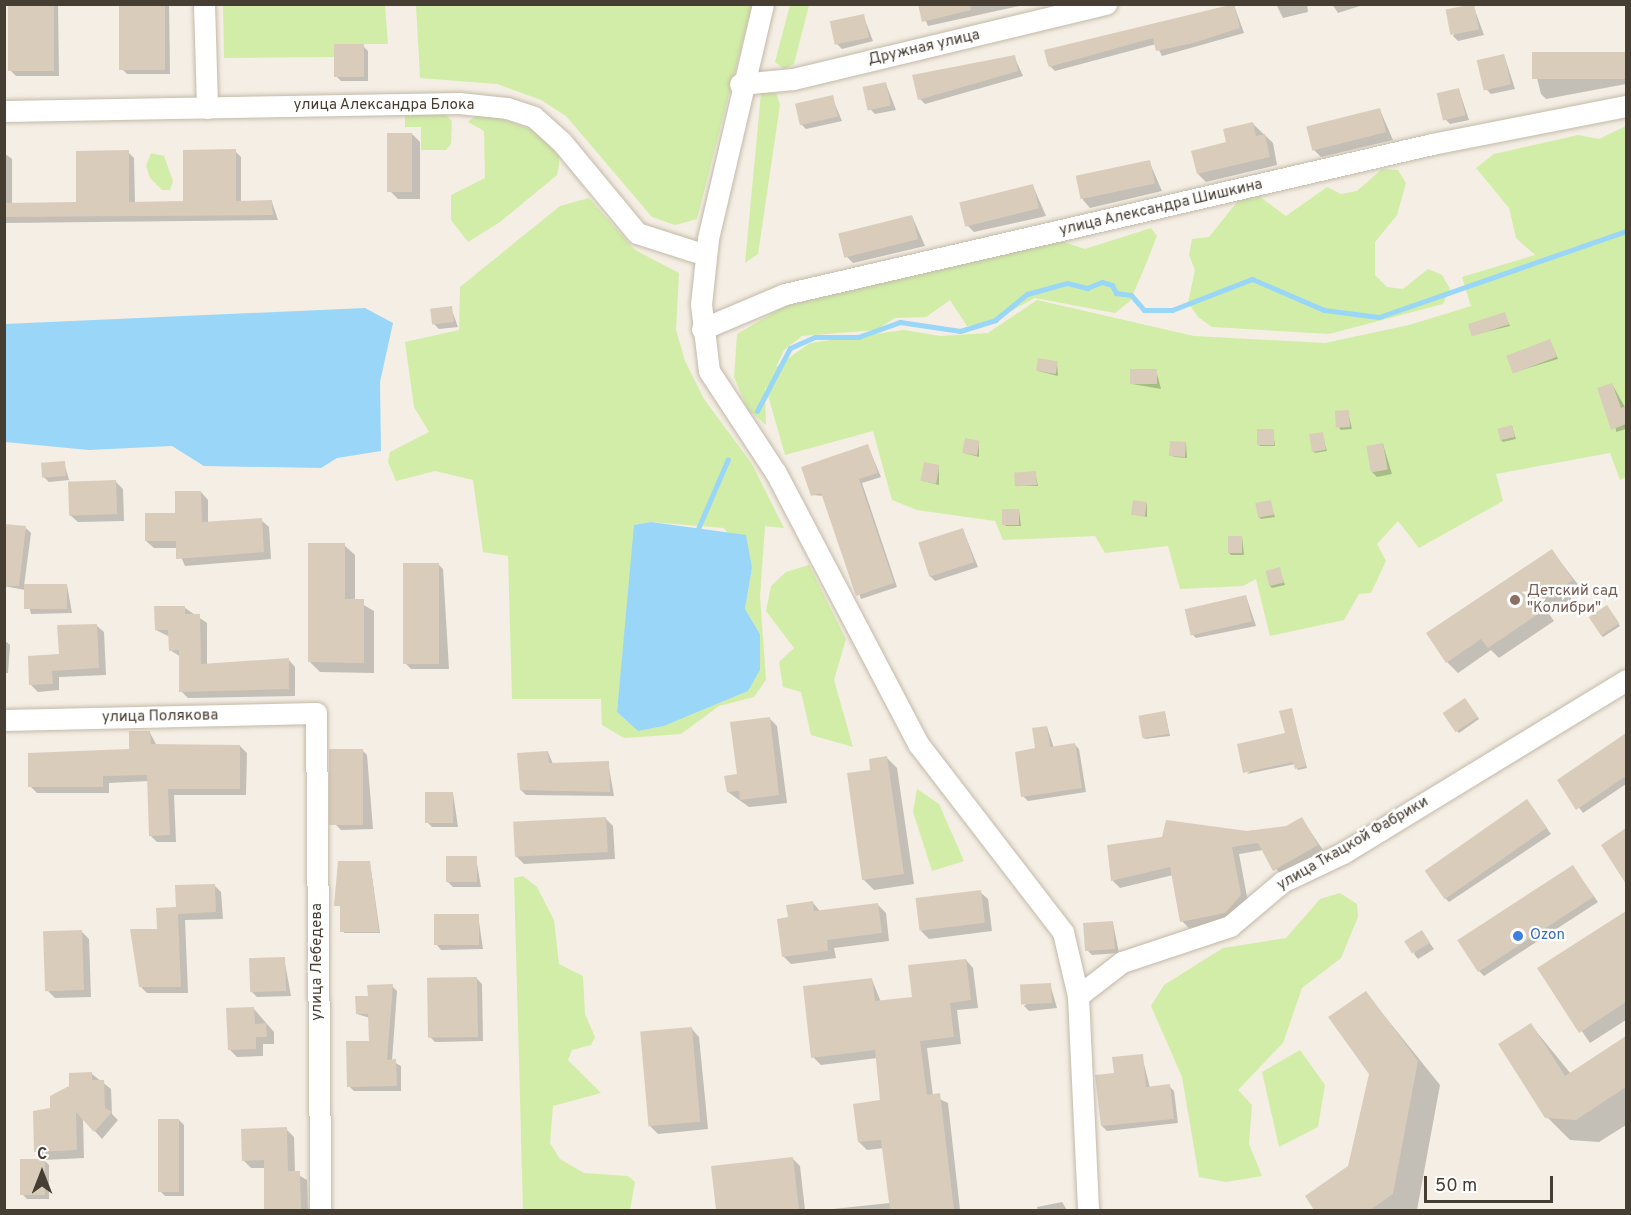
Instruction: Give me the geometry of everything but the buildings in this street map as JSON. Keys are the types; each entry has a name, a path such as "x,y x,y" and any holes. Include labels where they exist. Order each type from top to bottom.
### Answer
{"street":[{"path":"204,4 207,108"},
{"path":"763,4 740,84 706,255 702,328 709,371 721,397 776,473 901,715 940,776 1021,871 1063,932 1078,996 1088,1210"},
{"name":"Дружная улица","path":"740,84 793,79 1106,4"},
{"name":"улица Александра Блока","path":"4,111 459,103 507,108 534,117 561,141 637,233 706,255"},
{"name":"улица Александра Шишкина","path":"702,328 785,294 1432,144 1626,106"},
{"name":"улица Ткацкой Фабрики","path":"1078,996 1122,962 1230,926 1282,882 1343,853 1626,680"},
{"name":"улица Полякова","path":"4,720 316,713"},
{"name":"улица Лебедева","path":"316,713 320,1210"}],"green space":[{"path":"223,5 385,5 388,44 334,44 334,57 224,58"},
{"path":"416,5 752,5 697,219 675,225 652,217 566,116 541,100 497,84 420,78"},
{"path":"790,5 809,5 794,64 784,69 775,62"},
{"path":"761,93 776,93 780,105 758,254 745,263"},
{"path":"405,114 445,114 452,121 451,144 446,150 421,150 421,127 405,127"},
{"path":"478,114 489,114 535,131 559,156 559,166 557,175 500,222 468,242 451,220 451,195 485,178 484,131 468,122"},
{"path":"1626,126 1626,477 1620,480 1610,453 1496,474 1503,501 1419,548 1398,521 1377,544 1386,561 1371,593 1359,594 1344,620 1270,636 1256,579 1243,586 1180,589 1168,546 1105,553 1095,536 1003,540 995,521 917,510 892,500 873,431 785,455 765,385 766,425 748,410 734,377 737,334 785,306 1058,240 1085,249 1151,228 1157,236 1146,264 1130,301 1115,313 1035,298 989,323 967,326 950,300 926,317 895,318 876,330 802,336 784,350 776,367 810,343 904,330 940,336 988,333 1037,300 1194,336 1325,343 1409,325 1471,306 1462,277 1535,255 1516,238 1509,208 1476,168 1494,154 1578,135 1599,139"},
{"path":"151,153 164,156 173,181 170,190 162,190 150,178 146,166"},
{"path":"1382,169 1398,170 1406,183 1397,215 1375,242 1375,275 1387,287 1403,289 1428,269 1442,275 1450,289 1443,304 1329,334 1212,327 1198,317 1188,303 1195,270 1189,255 1192,239 1209,237 1241,197 1259,196 1286,216 1327,187 1341,194 1357,191"},
{"path":"589,198 635,250 679,273 676,330 685,361 704,399 752,464 784,528 765,526 760,596 766,680 754,697 719,706 681,734 624,738 602,725 601,699 512,699 508,556 483,552 473,480 435,471 396,481 388,462 390,452 429,432 414,407 405,342 459,330 460,287 560,206","holes":["651,522 724,528 752,568 745,609 760,634 748,691 664,726 638,731 617,712 635,525"]},
{"path":"809,565 846,639 834,680 853,747 811,735 801,692 783,687 779,662 794,648 766,611 771,586 786,572"},
{"path":"917,789 939,804 964,861 932,871 913,812"},
{"path":"523,876 537,887 554,920 559,964 583,976 585,1014 595,1037 591,1045 572,1050 568,1060 601,1093 553,1106 550,1143 560,1159 584,1173 628,1176 635,1182 630,1210 523,1210 514,878"},
{"path":"1340,893 1357,904 1358,917 1341,958 1302,988 1283,1043 1238,1090 1252,1105 1249,1144 1262,1176 1226,1182 1199,1177 1182,1077 1151,1006 1164,985 1223,948 1286,938 1320,899"},
{"path":"1300,1050 1325,1085 1318,1127 1279,1147 1262,1072"}],"water":[{"path":"365,308 393,323 380,382 381,451 337,458 321,468 204,466 172,446 89,450 5,442 5,324"},
{"path":"651,522 746,535 752,568 745,609 760,634 760,670 748,691 664,726 638,731 617,712 634,525"}],"waterway":[{"path":"757,411 790,348 815,337 858,337 900,322 960,331 995,320 1027,294 1067,283 1087,288 1102,282 1112,285 1116,293 1131,295 1144,310 1172,310 1252,279 1324,310 1379,317 1626,231"},
{"path":"697,531 728,459"}],"place":[{"name":"Детский сад \"Колибри\"","path":"1515,600"},
{"name":"Ozon","path":"1518,936"}]}
